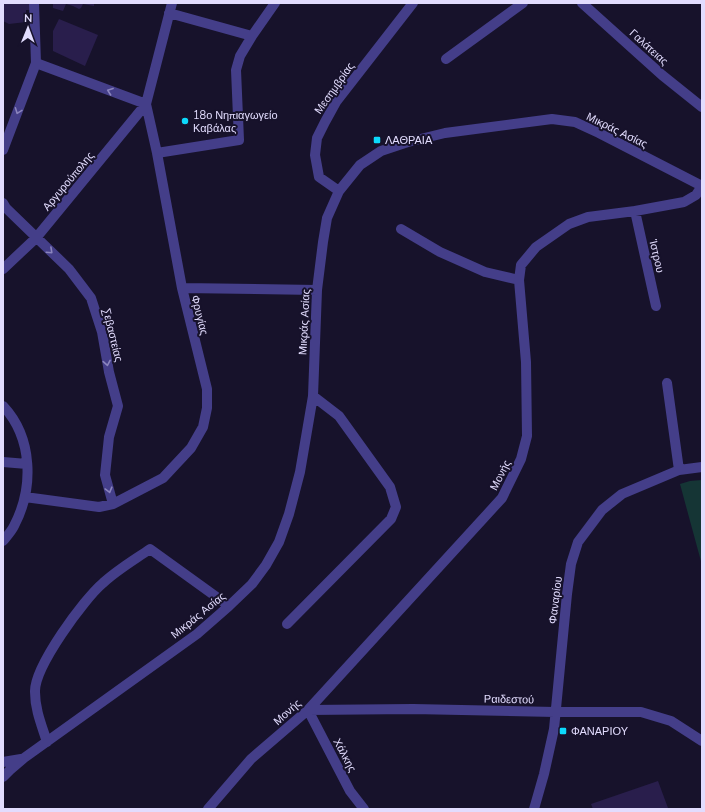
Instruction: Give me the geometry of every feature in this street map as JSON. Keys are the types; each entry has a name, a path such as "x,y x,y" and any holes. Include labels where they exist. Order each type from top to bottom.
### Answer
{"street":[{"path":"3,150 36,63 34,3"},
{"path":"157,153 239,140 236,70 240,56 275,3"},
{"name":"Μεσημβρίας","path":"339,191 320,177 315,155 317,138 324,122 336,102 413,3"},
{"path":"446,59 523,3"},
{"name":"Γαλάτειας","path":"582,3 662,75 702,107"},
{"path":"171,8 252,36"},
{"name":"Φρυγίας","path":"25,497 99,507 113,504 163,478 191,448 203,427 207,408 207,389 182,288 157,153 146,104 171,8"},
{"path":"36,63 146,104"},
{"name":"Αργυρούπολης","path":"3,269 36,238 146,104"},
{"name":"Μικράς Ασίας","path":"3,777 24,758 197,634 252,584 266,565 279,542 289,514 300,472 313,396 317,290 327,218 339,191 360,165 381,151 408,142 446,133 552,119 574,122 599,133 702,186"},
{"name":"Μονής","path":"208,809 251,759 308,710 502,498 521,459 527,436 526,362 519,280 522,265 536,247 569,224 588,217 635,211 684,202 696,196 702,186"},
{"name":"Σεβαστείας","path":"3,203 6,208 69,269 91,298 102,332 109,372 118,406 109,437 105,475 113,504"},
{"name":"Ίστρου","path":"635,211 656,306"},
{"path":"401,229 440,252 485,272 519,280"},
{"path":"182,288 317,290"},
{"path":"668,383 679,470"},
{"path":"287,624 391,519 396,507 390,488 338,416 313,396"},
{"path":"3,406 10,413 19,429 26,452 27,464 25,497 14,527 3,541"},
{"path":"3,462 27,464"},
{"name":"Φαναρίου","path":"534,809 544,774 554,729 567,594 572,564 578,542 602,510 622,494 679,470 702,466"},
{"path":"47,742 37,712 34,691 41,670 72,618 102,583 150,549 229,606"},
{"name":"Ραιδεστού","path":"308,710 413,709 641,712 671,721 702,741"},
{"name":"Χάλκης","path":"308,710 350,791 364,809"},
{"path":"3,762 24,758"}],"green space":[{"path":"702,480 702,565 680,484"}],"building":[{"path":"3,3 32,3 33,10 26,10 26,22 9,24 3,21"},
{"path":"53,3 94,3 94,6 83,4 79,9 66,4 63,11 53,8"},
{"path":"59,19 98,35 85,66 53,51 53,31"},
{"path":"658,781 668,808 593,809 591,804"}],"place":[{"name":"18ο Νηπιαγωγείο Καβάλας","path":"185,121"},
{"name":"ΛΑΘΡΑΙΑ","path":"377,140"},
{"name":"ΦΑΝΑΡΙΟΥ","path":"563,731"}]}
